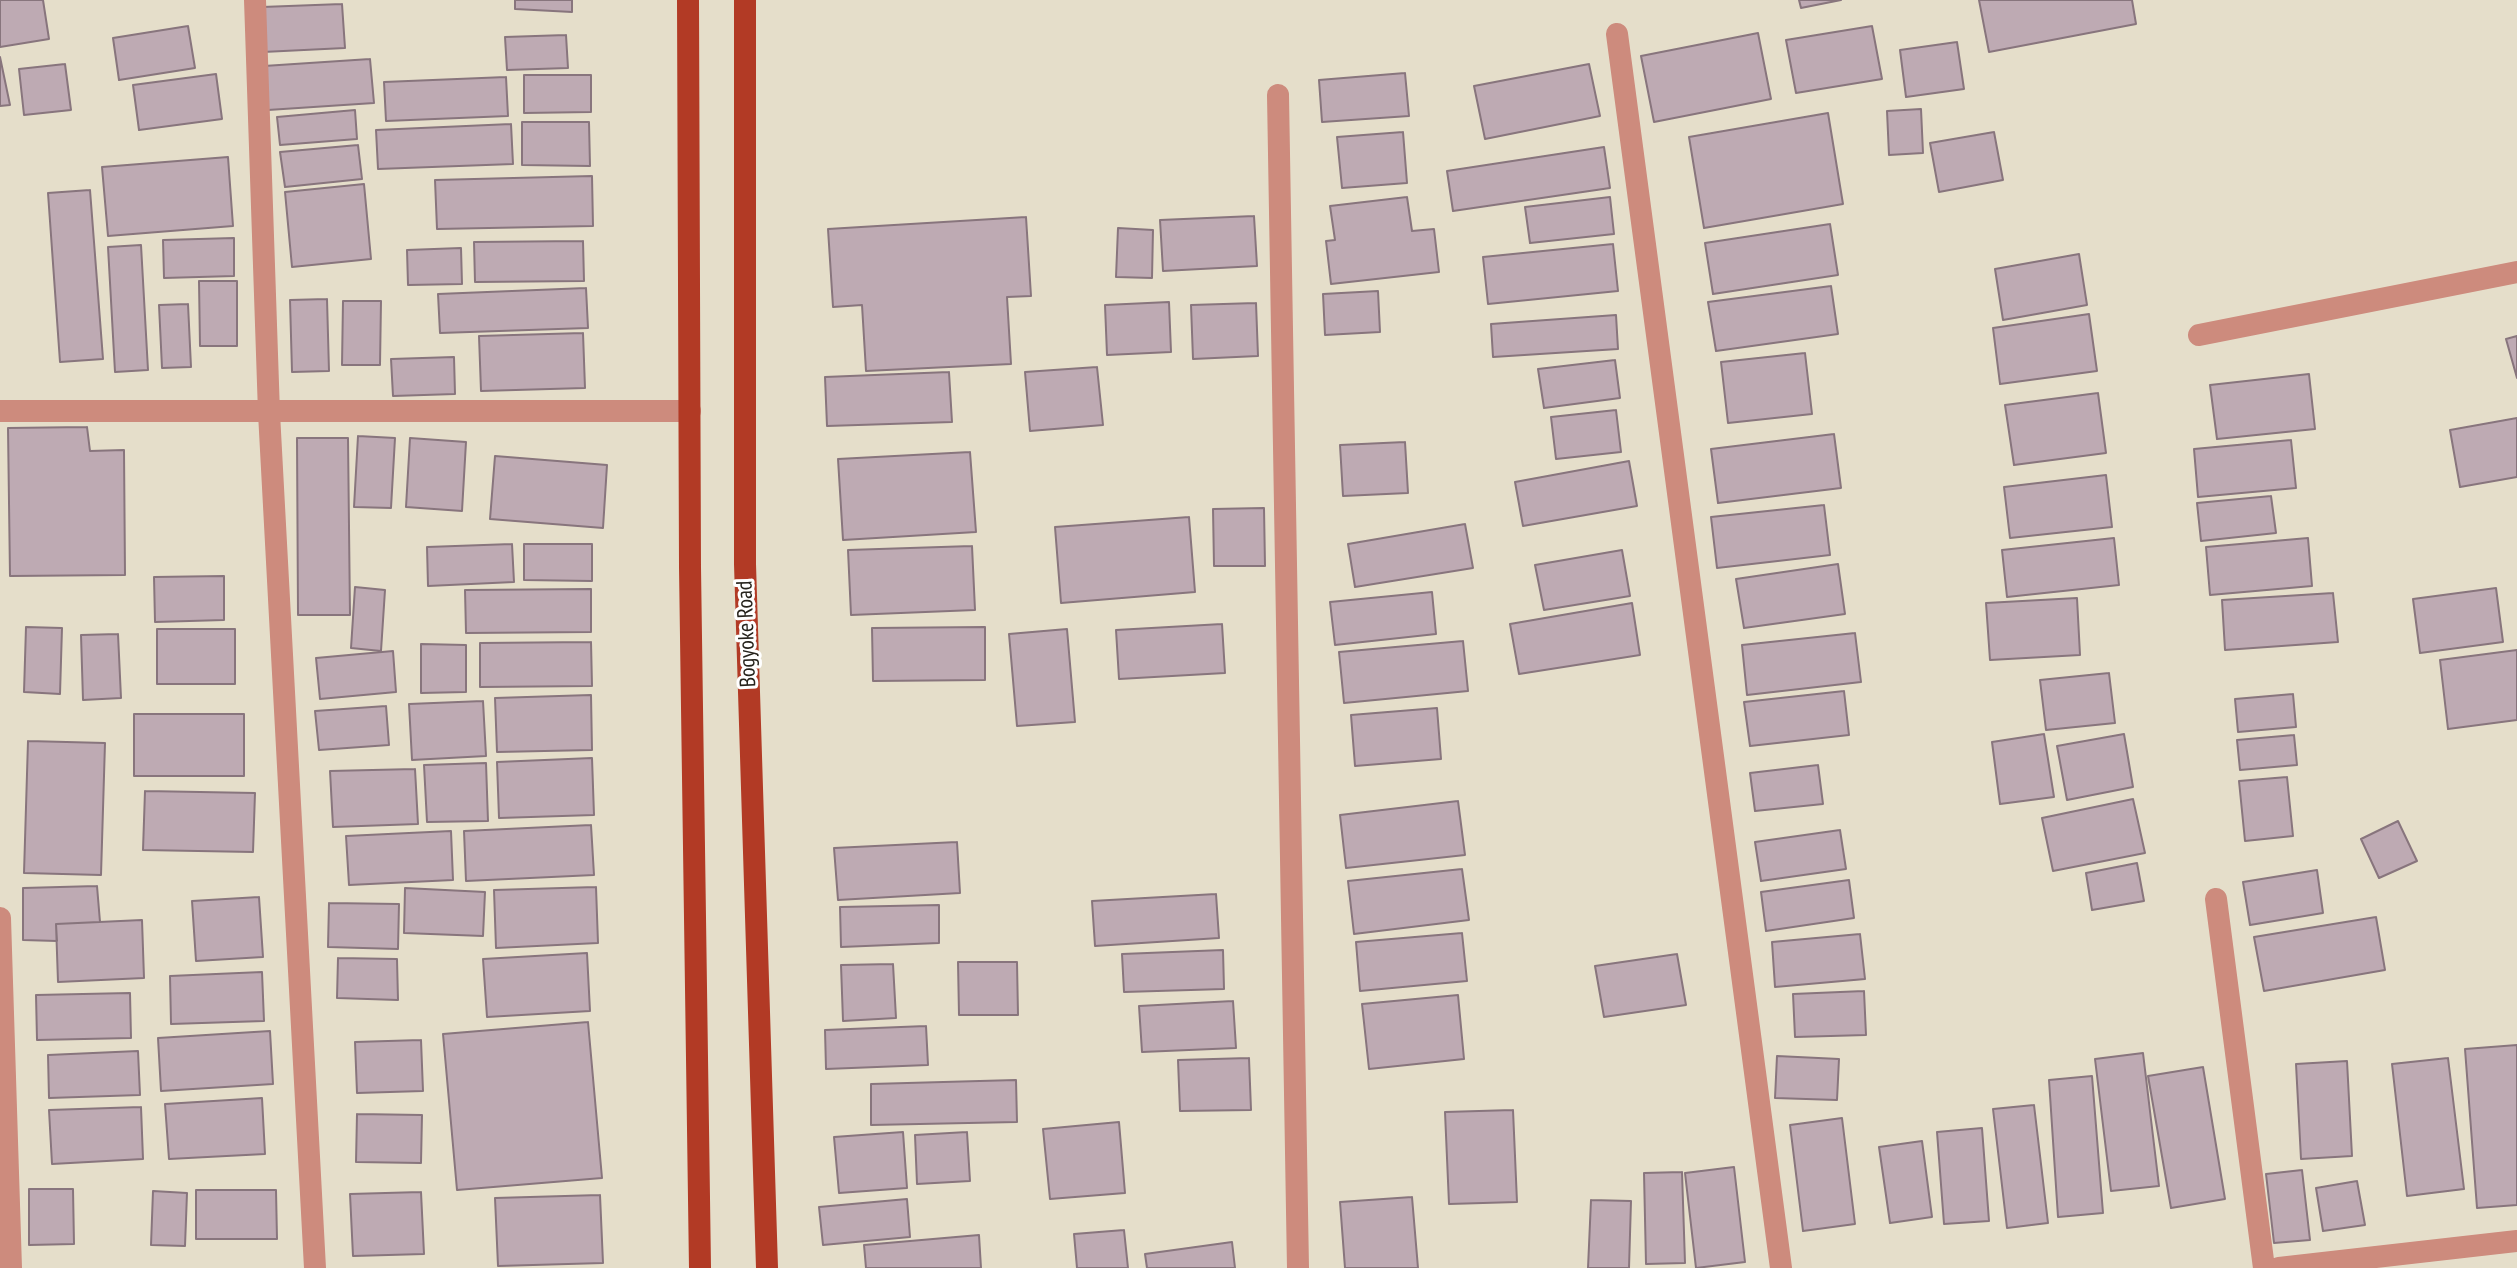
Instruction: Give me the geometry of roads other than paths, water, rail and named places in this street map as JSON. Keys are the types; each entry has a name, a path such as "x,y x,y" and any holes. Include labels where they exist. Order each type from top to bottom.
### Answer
{"main road":[{"path":"688,0 700,1268"},
{"name":"Bogyoke Road","path":"745,0 745,564 767,1268"}],"street":[{"path":"255,0 269,413 315,1268"},
{"path":"1617,34 1781,1268"},
{"path":"1278,95 1298,1268"},
{"path":"2199,335 2517,272"},
{"path":"0,411 690,411"},
{"path":"2216,899 2264,1268"},
{"path":"0,918 11,1268"},
{"path":"2279,1268 2517,1241"}]}
